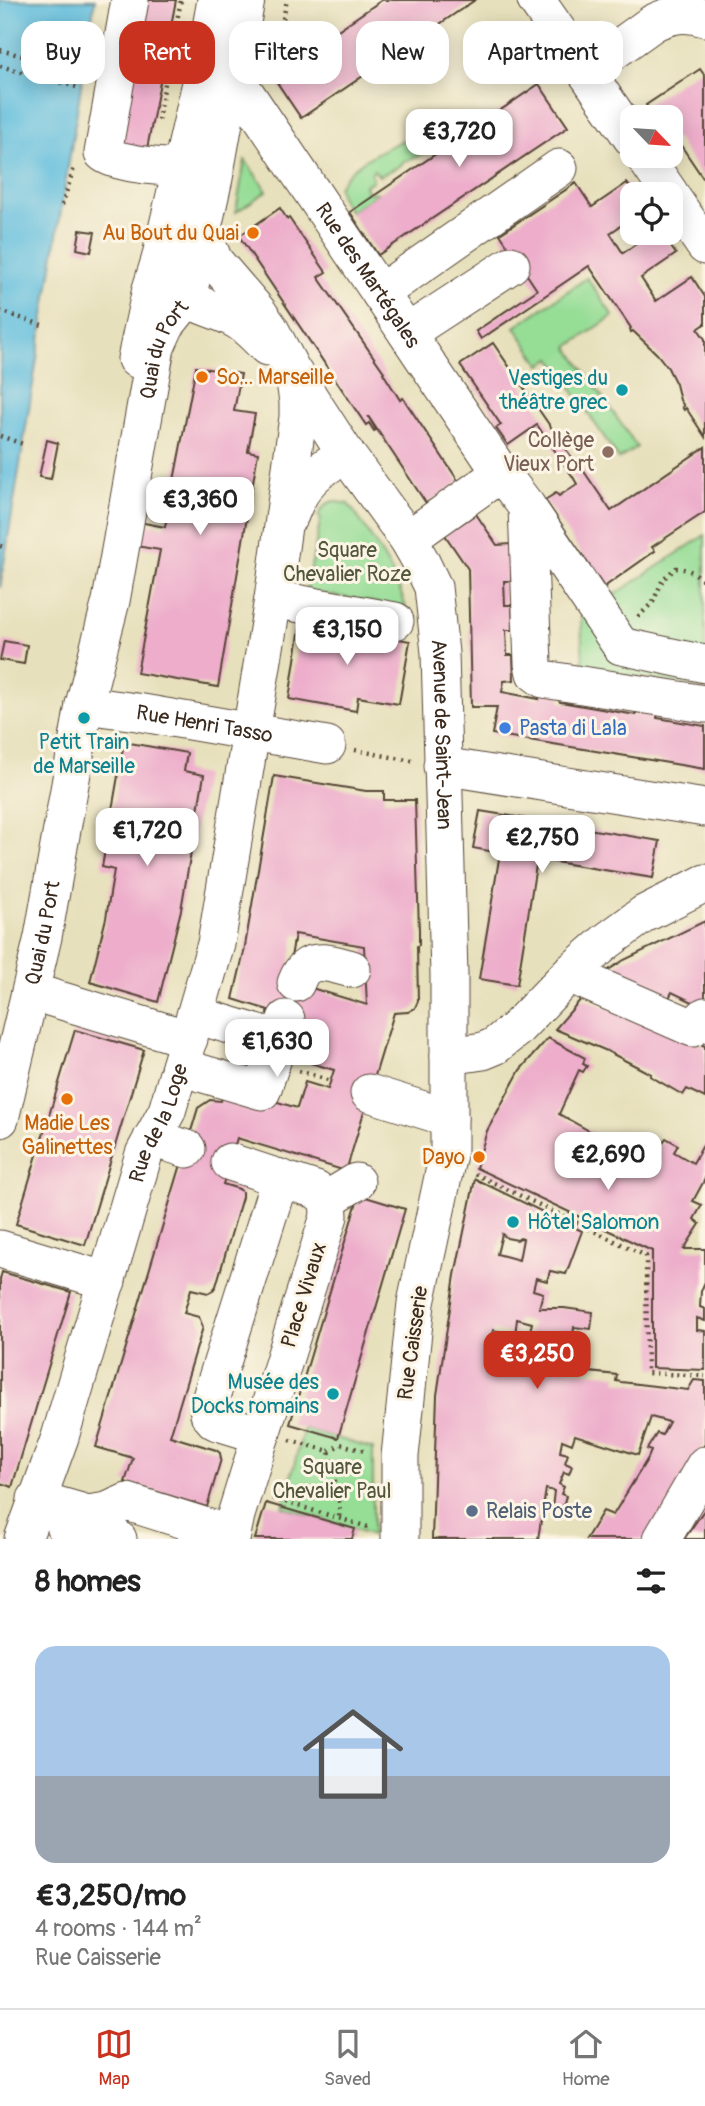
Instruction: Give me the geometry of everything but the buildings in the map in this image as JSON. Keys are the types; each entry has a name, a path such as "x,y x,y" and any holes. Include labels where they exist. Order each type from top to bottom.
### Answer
{"street":[{"path":"130,0 102,149 107,158 166,167"},
{"name":"Quai du Port","path":"84,705 90,601 139,343 153,278 160,260 166,167 201,83 216,0"},
{"name":"Quai du Port","path":"243,21 246,0"},
{"path":"536,0 551,21"},
{"path":"623,44 653,23 672,15 705,18"},
{"name":"Quai du Port","path":"0,1119 43,937 84,705 111,601 156,346 166,325 187,299 232,84"},
{"name":"Rue des Martégales","path":"239,84 501,473 617,639"},
{"path":"595,84 620,121"},
{"path":"380,293 559,168"},
{"path":"683,214 705,246"},
{"name":"Avenue de Saint-Jean","path":"202,231 214,261 270,329 292,371 346,454 408,539 429,579 436,606 440,653 449,975 457,1005 461,1055"},
{"name":"Avenue de Saint-Jean","path":"160,260 168,285 175,292 238,320 292,371"},
{"path":"407,333 511,265"},
{"name":"Rue de la Loge","path":"22,1517 60,1437 144,1154 167,1111 216,944 273,599 298,417 292,371"},
{"name":"Rue de la Loge","path":"282,534 298,494 310,479 346,454"},
{"path":"408,539 501,473"},
{"path":"527,507 535,673 544,679 705,704"},
{"path":"273,599 394,621"},
{"path":"617,639 621,646 705,664"},
{"name":"Rue Henri Tasso","path":"84,705 327,745"},
{"path":"442,766 705,808"},
{"path":"461,1055 489,1050 502,1041 569,974 607,941 645,914 705,883"},
{"path":"296,983 304,968 313,963 352,969"},
{"path":"569,974 699,1022"},
{"path":"49,997 188,1041 262,1091 282,1029 188,1041"},
{"name":"Rue Caisserie","path":"384,1533 400,1456 416,1303 448,1142 473,1092 475,1074 461,1055"},
{"path":"369,1093 448,1142"},
{"path":"152,1138 187,1149"},
{"name":"Place Vivaux","path":"230,1162 316,1190 342,1190 329,1216 232,1537"},
{"path":"262,1433 215,1421 209,1415 208,1407 275,1194 277,1177"},
{"path":"0,1249 107,1281"},
{"path":"662,1539 705,1465"},
{"path":"22,1517 88,1514 107,1511 127,1502 232,1537"},
{"path":"72,1539 53,1528 70,1524 118,1539"}],"path":[{"path":"166,167 181,0"},
{"path":"282,21 287,0"},
{"path":"0,50 21,56"},
{"path":"0,66 80,88"},
{"path":"0,310 42,325"},
{"path":"0,436 23,444"},
{"path":"0,546 6,548"},
{"path":"617,639 653,602 669,572 676,568 685,568 705,582"},
{"path":"448,1142 646,1256 647,1373 705,1376"},
{"path":"262,1433 329,1451 341,1444 368,1451"},
{"path":"329,1451 340,1506 339,1518"},
{"path":"244,1491 384,1533"}],"green space":[{"path":"415,135 427,139 430,143 419,156 400,166 379,176 374,170 371,173 373,181 365,185 367,192 378,193 350,212 338,187 344,178 362,162"},
{"path":"245,160 267,191 236,212 236,211"},
{"path":"587,278 613,316 568,347 637,447 619,459 551,358 541,365 515,327"},
{"name":"Square Chevalier Roze","path":"333,501 348,504 353,510 390,569 406,608 306,591 321,518 318,516 328,503"},
{"path":"705,535 705,688 583,668 581,617"},
{"name":"Square Chevalier Paul","path":"304,1428 373,1449 373,1535 283,1507"}],"water":[{"path":"0,0 95,0 92,21 21,21 21,84 81,84 0,588"}],"place":[{"name":"Au Bout du Quai","path":"253,233"},
{"name":"So... Marseille","path":"202,377"},
{"name":"Vestiges du théâtre grec","path":"622,390"},
{"name":"Collège Vieux Port","path":"608,452"},
{"name":"Petit Train de Marseille","path":"84,718"},
{"name":"Pasta di Lala","path":"505,728"},
{"name":"Madie Les Galinettes","path":"67,1099"},
{"name":"Dayo","path":"479,1157"},
{"name":"Hôtel Salomon","path":"513,1222"},
{"name":"Musée des Docks romains","path":"333,1394"},
{"name":"Relais Poste","path":"472,1511"}]}
